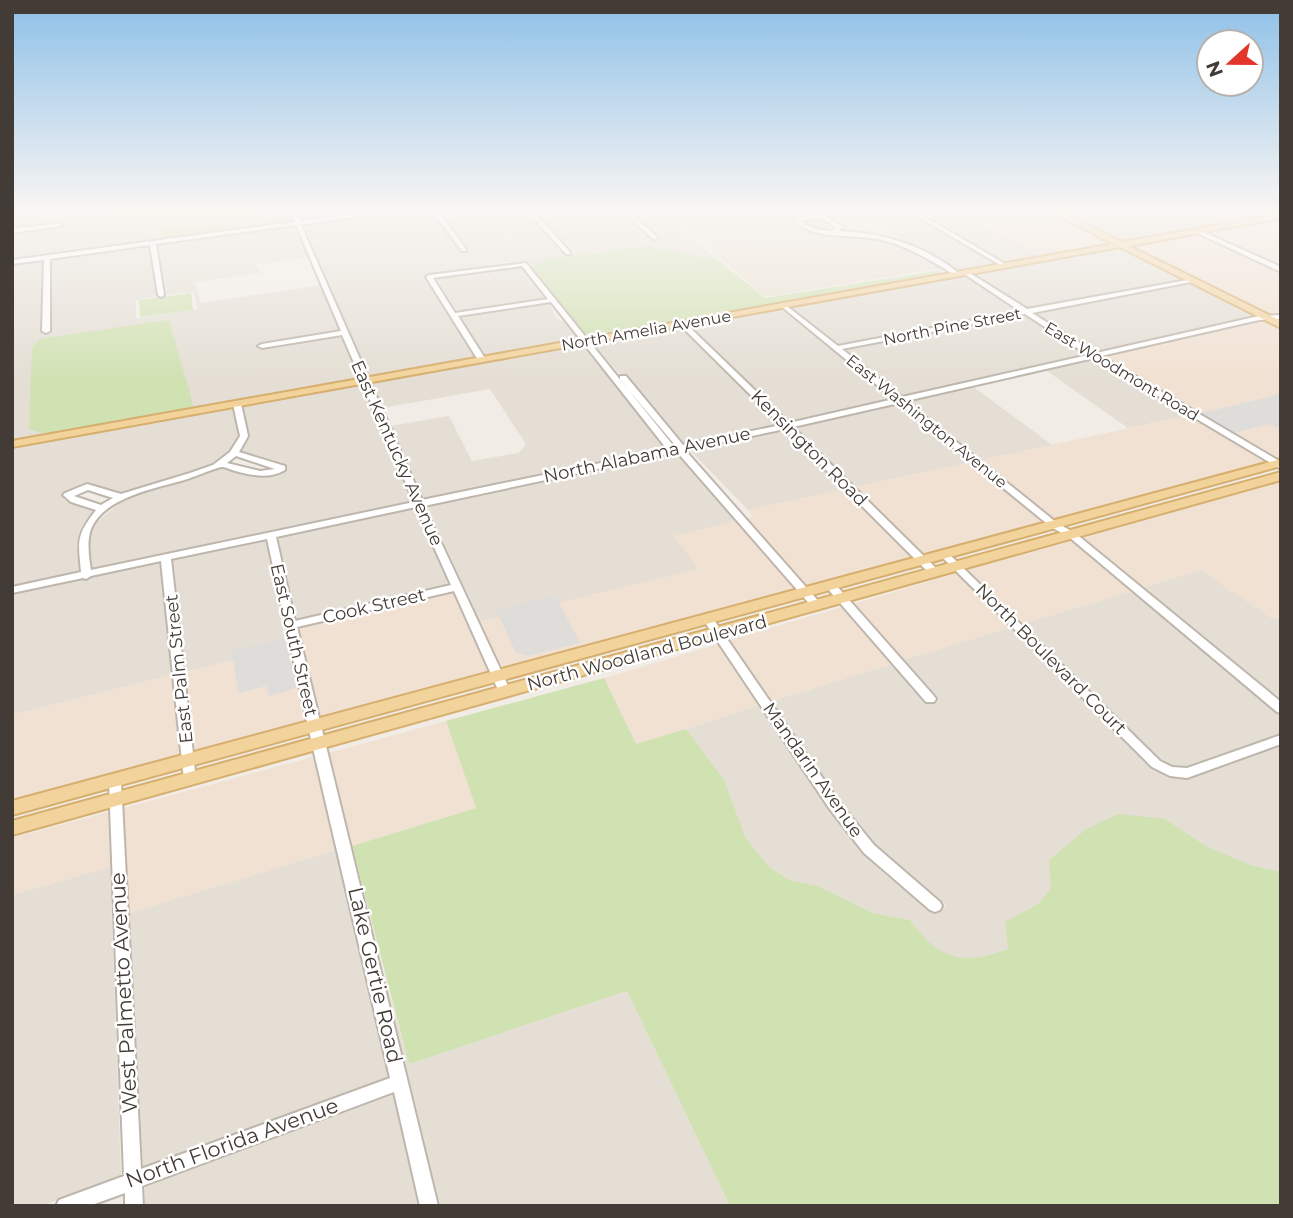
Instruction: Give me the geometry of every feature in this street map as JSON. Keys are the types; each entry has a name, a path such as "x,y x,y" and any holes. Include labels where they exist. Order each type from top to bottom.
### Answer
{"main road":[{"name":"North Amelia Avenue","path":"12,444 983,269"},
{"path":"1169,269 1281,325"},
{"name":"North Woodland Boulevard","path":"12,808 1054,525 1280,467"},
{"name":"North Woodland Boulevard","path":"12,828 1072,535 1280,467"}],"street":[{"path":"46,331 47,269"},
{"path":"157,269 161,295"},
{"name":"East Kentucky Avenue","path":"318,269 419,504 505,692"},
{"path":"481,269 429,277 482,360"},
{"path":"528,269 669,446 679,449 817,606"},
{"name":"East Woodmont Road","path":"953,269 1280,467"},
{"name":"North Pine Street","path":"838,348 1191,280"},
{"path":"453,315 554,300"},
{"name":"East Washington Avenue","path":"783,305 901,398 1054,525 1072,535 1281,709"},
{"name":"North Alabama Avenue","path":"12,590 787,426 1096,354 1281,317"},
{"name":"Kensington Road","path":"683,323 935,573"},
{"path":"262,345 345,332"},
{"path":"86,576 84,536 87,526 121,497 194,474 234,453 244,436 237,404"},
{"path":"219,463 262,474 276,472 282,468 278,464 234,453"},
{"path":"104,509 74,500 68,495 87,486 121,497"},
{"name":"East South Street","path":"271,536 318,744"},
{"name":"North Boulevard Court","path":"945,555 1156,764 1170,771 1187,772 1281,739"},
{"name":"East Palm Street","path":"166,558 190,779"},
{"path":"831,586 930,699"},
{"name":"Cook Street","path":"291,625 457,587"},
{"name":"Mandarin Avenue","path":"709,620 834,805 869,849 935,906"},
{"name":"Lake Gertie Road","path":"318,744 429,1206"},
{"name":"West Palmetto Avenue","path":"115,780 134,1206"},
{"name":"North Florida Avenue","path":"65,1206 400,1082"}],"shaded area":[{"path":"12,269 43,269 42,333 50,332 51,269 153,269 157,296 136,300 136,318 197,309 194,292 165,295 161,269 258,269 261,273 195,282 201,303 321,285 340,331 257,345 258,347 341,334 360,380 12,442","holes":["32,398 194,408 45,434 29,428"]},
{"path":"322,269 469,269 425,276 477,359 369,379"},
{"path":"495,269 524,269 548,299 456,313 433,278"},
{"path":"732,269 938,269 765,297"},
{"path":"953,269 977,269 958,272"},
{"path":"994,269 1164,269 1185,279 1025,310 970,273"},
{"path":"1173,269 1274,269 1281,272 1281,315 1268,316"},
{"path":"963,274 1019,311 839,345 788,306"},
{"path":"1190,282 1259,316 1097,352 1030,313"},
{"path":"550,302 555,317 569,325 580,339 486,358 458,316"},
{"path":"781,307 895,398 789,423 689,324"},
{"path":"1023,314 1090,354 903,396 843,348"},
{"path":"1267,320 1281,327 1281,459 1277,460 1103,355"},
{"path":"682,326 780,425 684,445 626,375 618,372 591,341"},
{"path":"583,342 668,449 424,500 390,426 449,416 472,461 519,453 526,444 490,389 382,408 371,382"},
{"path":"1096,357 1191,415 1128,428 1044,369"},
{"path":"362,384 413,503 92,571 90,535 93,525 125,499 219,466 261,476 278,474 286,468 282,462 240,451 249,435 242,405"},
{"path":"971,385 1052,445 981,460 907,400"},
{"path":"1281,394 1281,429 1270,424 1234,433 1201,413"},
{"path":"899,401 972,462 855,487 793,427"},
{"path":"232,407 238,437 229,452 215,462 122,494 91,484 68,490 63,495 64,500 96,510 82,526 78,537 79,574 12,587 12,446"},
{"path":"1191,415 1269,462 1054,520 981,460"},
{"path":"784,429 845,489 748,510 689,449"},
{"path":"676,452 735,521 675,536 699,569 480,622 427,505"},
{"path":"972,462 1045,522 923,555 855,487"},
{"path":"1281,482 1281,618 1273,619 1200,570 1142,588 1082,538"},
{"path":"845,489 913,557 807,587 745,519 753,516 748,510"},
{"path":"415,508 449,584 297,620 278,537"},
{"path":"735,521 796,590 503,671 480,622 698,569 674,536"},
{"path":"266,540 286,647 186,672 173,560"},
{"path":"1073,541 1133,591 1022,624 968,570"},
{"path":"160,563 172,675 12,715 12,593"},
{"path":"1200,570 1273,619 1281,618 1281,703 1142,588"},
{"path":"958,573 1012,627 903,660 853,604"},
{"path":"452,591 490,675 320,721 298,627"},
{"path":"1133,591 1281,715 1281,733 1184,767 1172,766 1161,761 1022,624"},
{"path":"555,595 580,643 528,656 516,653 496,610"},
{"path":"842,607 892,664 772,701 730,640"},
{"path":"284,625 306,724 196,753 186,672 286,647"},
{"path":"1012,627 1155,770 1191,777 1281,745 1281,872 1250,865 1206,846 1165,819 1049,860 1051,888 1038,904 1009,921 1008,949 987,957 953,959 925,941 910,920 873,913 818,886 789,880 769,867 745,837 686,729 760,705 827,807 862,852 884,874 935,914 946,906 875,846 841,803 772,701 892,664 928,704 939,701 903,660"},
{"path":"286,638 297,688 269,696 266,686 238,693 232,651"},
{"path":"719,644 760,705 636,745 604,678"},
{"path":"172,675 181,757 12,801 12,715"},
{"path":"446,721 476,808 352,846 328,753"},
{"path":"313,757 336,850 129,913 124,808"},
{"path":"108,812 110,867 12,895 12,838"},
{"path":"336,850 389,1078 143,1167 129,913"},
{"path":"110,867 121,1175 42,1206 12,1206 12,895"},
{"path":"383,971 409,1064 627,991 730,1206 440,1206"},
{"path":"393,1093 418,1206 145,1206 144,1184"}],"green space":[{"path":"532,269 729,269 765,298 942,270 934,276 760,309 673,324 585,334"},
{"path":"191,293 193,310 140,317 139,300"},
{"path":"169,320 194,408 45,434 29,429 32,348 39,339"},
{"path":"604,678 636,744 686,729 724,780 745,837 769,867 789,880 818,886 873,913 910,920 931,944 953,956 978,957 1008,949 1005,922 1038,904 1051,888 1049,860 1085,830 1118,814 1165,819 1206,846 1250,865 1281,872 1281,1206 730,1206 627,991 409,1064 352,846 476,808 446,721"}]}
